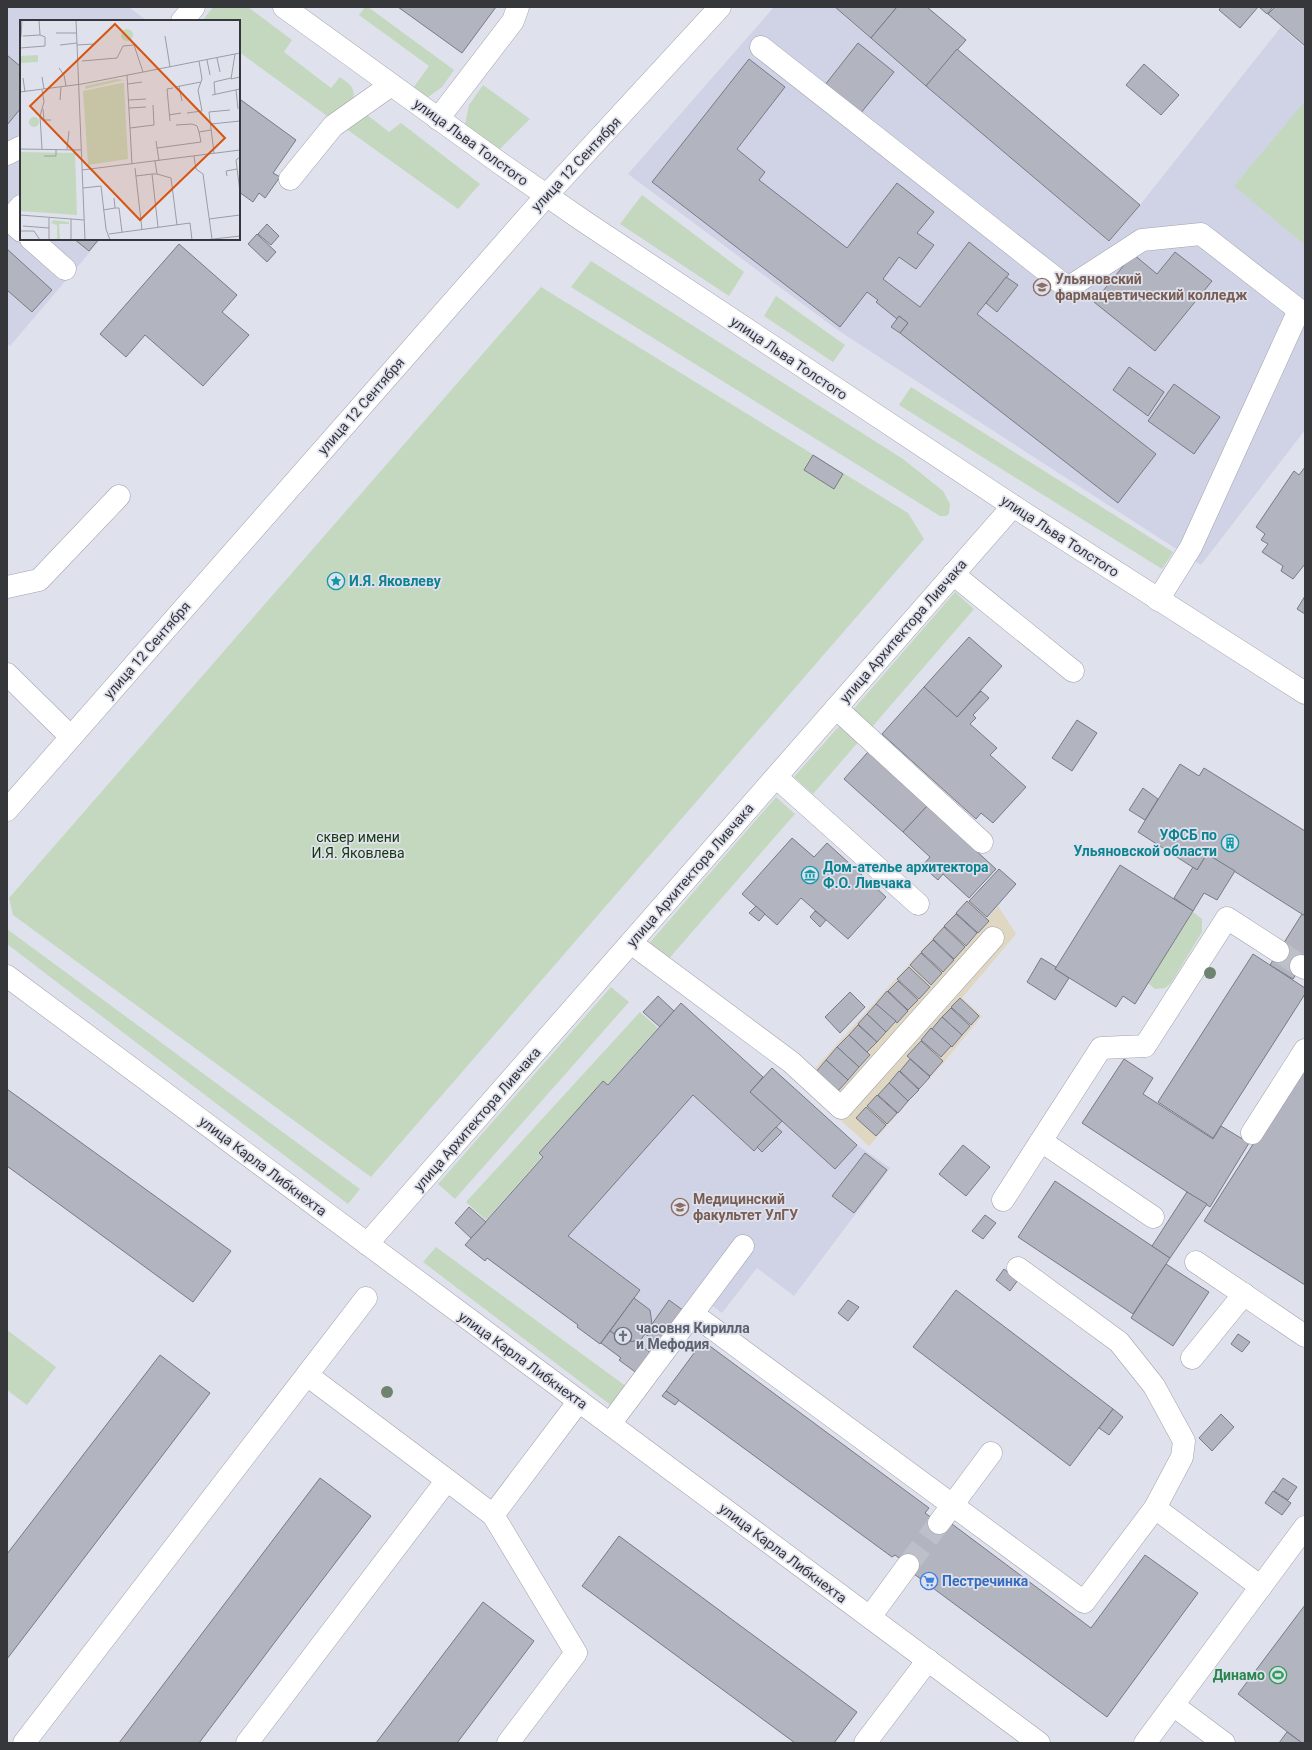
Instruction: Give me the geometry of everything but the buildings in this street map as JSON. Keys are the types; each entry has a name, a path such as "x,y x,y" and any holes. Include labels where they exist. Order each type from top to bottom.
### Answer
{"street":[{"path":"183,20 194,7"},
{"name":"улица Льва Толстого","path":"284,7 546,196 1013,506 1305,693"},
{"path":"438,119 513,21 518,7"},
{"name":"улица 12 Сентября","path":"7,810 546,196 720,7"},
{"path":"761,47 1068,288 1142,240 1201,234 1299,310 1191,548 1158,600"},
{"path":"290,178 333,126 391,85"},
{"path":"7,154 20,147"},
{"path":"20,207 9,220 20,230"},
{"path":"31,240 65,269"},
{"path":"7,587 39,580 119,496"},
{"name":"улица Архитектора Ливчака","path":"367,1244 1013,506"},
{"path":"953,574 1073,671"},
{"path":"7,674 71,737"},
{"path":"836,708 982,842"},
{"path":"776,777 918,904"},
{"path":"1003,1200 1101,1048 1145,1046 1227,918 1278,951"},
{"path":"631,943 791,1062 841,1108 993,938"},
{"name":"улица Карла Либкнехта","path":"7,976 1039,1743"},
{"path":"1252,1133 1305,1050"},
{"path":"1041,1141 1153,1217"},
{"path":"610,1424 743,1246"},
{"path":"1196,1262 1305,1336"},
{"path":"693,1314 1084,1602 1154,1508 1182,1457 1184,1441 1154,1386 1119,1342 1018,1268"},
{"path":"1192,1358 1244,1294"},
{"path":"24,1743 366,1298"},
{"path":"307,1374 494,1515 576,1653 508,1743"},
{"path":"494,1515 578,1401"},
{"path":"939,1523 991,1453"},
{"path":"247,1743 446,1480"},
{"path":"1154,1508 1261,1587"},
{"path":"1145,1743 1304,1531"},
{"path":"870,1617 908,1565"},
{"path":"865,1743 928,1660"},
{"path":"1173,1705 1224,1743"}],"shaded area":[{"path":"7,7 129,7 146,20 20,20 20,240 100,240 10,346 7,343"},
{"name":"Ульяновский фaрмацевтический колледж","path":"774,7 834,7 1109,242 1281,27 1305,48 1305,430 1201,565 839,331 628,174"},
{"path":"967,900 988,918 998,906 1016,934 962,998 982,1016 944,1062 869,1146 801,1084"},
{"name":"Медицинский факультет УлГУ","path":"681,1003 763,1077 772,1068 857,1145 890,1168 794,1296 757,1268 722,1313 696,1294 638,1374 619,1360 620,1357 577,1327 578,1325 487,1258 485,1261 465,1245"}],"green space":[{"path":"213,7 248,7 292,40 284,52 331,88 340,77 353,89 353,100 330,118 240,53 240,20 203,20"},
{"path":"365,7 368,7 454,70 442,87 424,100 411,91 429,66 359,15"},
{"path":"483,85 530,119 496,153 464,129 469,105"},
{"path":"1305,101 1305,245 1234,186"},
{"path":"366,114 389,132 401,123 480,184 458,209 345,128"},
{"path":"642,195 744,272 729,296 620,224"},
{"path":"591,261 903,459 943,491 950,504 949,514 946,516 940,516 571,287"},
{"name":"сквер имени И.Я. Яковлева","path":"541,287 908,513 924,539 371,1177 13,915 9,898"},
{"path":"776,296 845,345 833,362 764,316"},
{"path":"911,387 1173,552 1162,569 899,405"},
{"path":"955,592 974,609 872,727 853,710"},
{"path":"841,724 860,740 813,794 794,777"},
{"path":"776,797 795,814 666,962 646,947"},
{"path":"1193,912 1202,919 1202,932 1171,983 1165,988 1155,989 1148,983"},
{"path":"7,929 360,1189 348,1204 7,944"},
{"path":"611,987 629,1002 455,1199 438,1184"},
{"path":"640,1012 658,1028 608,1084 603,1081 538,1153 542,1157 486,1220 466,1202"},
{"path":"436,1247 627,1387 612,1406 423,1262"},
{"path":"7,1330 56,1367 27,1405 7,1390"}],"tunnel":[{"path":"1278,951 1301,966"},
{"path":"908,1565 939,1523"}],"place":[{"name":"Ульяновский фaрмацевтический колледж","path":"1042,287"},
{"name":"И.Я. Яковлеву","path":"336,581"},
{"name":"УФСБ по Ульяновской области","path":"1230,843"},
{"name":"Дом-ателье архитектора Ф.О. Ливчака","path":"810,875"},
{"name":"Медицинский факультет УлГУ","path":"680,1207"},
{"name":"часовня Кирилла и Мефодия","path":"623,1336"},
{"name":"Пестречинка","path":"929,1581"},
{"name":"Динамо","path":"1278,1675"}]}
